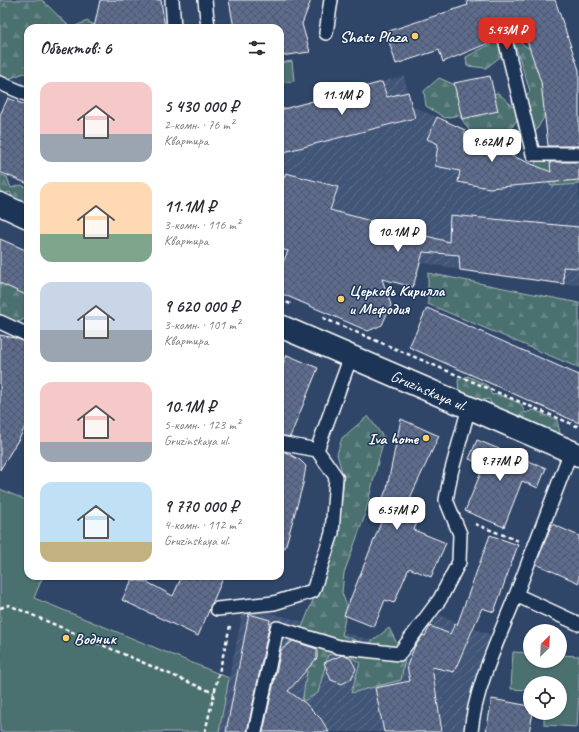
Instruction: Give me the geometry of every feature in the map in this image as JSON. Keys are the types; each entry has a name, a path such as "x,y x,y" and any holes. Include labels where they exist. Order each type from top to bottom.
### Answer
{"street":[{"path":"0,204 24,214"},
{"name":"Gruzinskaya ul.","path":"284,328 575,453"}],"lane":[{"path":"172,0 174,24"},
{"path":"205,0 208,24"},
{"path":"326,33 331,0"},
{"path":"505,39 533,154 579,154"},
{"path":"0,83 24,93"},
{"path":"0,322 24,333"},
{"path":"318,450 351,356"},
{"path":"255,732 276,628 339,647 399,654 440,599 459,562 460,534 446,500 451,473 468,407"},
{"path":"217,609 274,603 313,591 332,533 336,477 318,450 284,444"},
{"path":"471,732 472,720 482,684 534,548 575,453"},
{"path":"516,595 579,624"}],"path":[{"path":"284,302 294,306"},
{"path":"316,315 579,427"},
{"path":"452,515 534,548"},
{"path":"0,608 9,605 214,693"},
{"path":"205,732 234,608"}],"shaded area":[{"path":"404,76 412,106 465,130 464,151 510,155 531,164 579,163 579,285 460,270 420,262 284,226 284,108"},
{"path":"244,606 416,652 439,615 496,637 470,732 219,732"}],"green space":[{"path":"0,0 42,0 67,24 24,24 24,73 3,81 0,79"},
{"path":"511,9 528,26 521,43 543,58 555,98 536,131 516,121 506,136 473,136 459,115 445,118 426,106 424,91 439,78 453,84 462,98 498,93 516,109 530,91 515,45 486,68 467,66 466,57 489,45 494,19"},
{"path":"87,21 93,24 80,24"},
{"path":"292,61 294,81 284,82 284,62"},
{"path":"543,149 579,151 579,184 552,186 533,168"},
{"path":"0,174 7,177 11,188 21,185 24,186 24,206 16,204 10,192 0,195"},
{"path":"428,273 579,303 579,368 428,304"},
{"path":"0,281 24,290 24,319 4,330 0,326"},
{"path":"468,376 488,386 492,395 498,394 521,404 525,413 534,410 557,420 560,433 551,438 496,414 489,399 475,401 459,393 458,380"},
{"path":"368,416 384,438 364,518 344,573 342,593 347,606 342,635 367,645 389,628 405,659 401,680 351,693 360,663 345,653 328,655 318,693 302,702 310,654 285,648 303,625 339,528 344,479 337,454 342,438"},
{"name":"Водник","path":"0,489 24,499 24,580 41,580 34,598 229,678 219,732 0,732"},
{"path":"513,652 523,653 523,668 567,668 567,655 579,656 577,727 544,725 544,720 567,720 567,676 523,676 523,690 511,689"}],"building":[{"path":"100,0 161,0 164,24 95,24"},
{"path":"229,0 311,0 302,24 310,52 284,55 284,24 233,24"},
{"path":"555,0 579,70 579,146 548,146 541,82 521,23 489,34 491,42 443,62 439,50 396,64 386,32 468,5 467,1"},
{"path":"490,76 498,111 462,119 454,83"},
{"path":"382,82 387,97 408,92 415,118 284,152 284,109"},
{"path":"8,98 24,104 24,182 0,172 0,115"},
{"path":"437,117 465,130 464,151 510,155 551,172 550,162 579,162 579,180 489,188 458,182 460,171 435,166 438,144 427,139"},
{"path":"286,173 338,187 330,210 449,242 450,215 579,227 579,268 563,267 564,284 460,270 459,255 423,252 413,287 382,279 391,305 382,325 368,331 284,295 284,260 288,251 284,250 284,178"},
{"path":"0,239 24,249 24,294 0,283"},
{"path":"427,308 579,375 579,423 409,347"},
{"path":"0,335 24,341 24,429 0,470"},
{"path":"287,355 318,368 290,437 284,436 284,362"},
{"path":"401,419 439,436 410,498 424,504 414,530 446,543 431,577 409,568 394,603 385,600 374,627 344,615 382,520 375,517 387,488"},
{"path":"477,440 546,468 538,488 522,481 504,527 465,511 484,465 469,459"},
{"path":"284,452 300,460 306,466 303,484 285,548"},
{"path":"552,524 579,536 579,583 536,564"},
{"path":"490,535 518,545 494,612 482,608 454,672 432,667 442,732 384,732 375,688 410,681 407,666 414,648 423,635 425,636 430,626 450,634 455,624 457,625"},
{"path":"132,580 147,582 173,596 180,580 222,580 198,636 122,600"},
{"path":"249,614 270,620 269,627 247,732 226,732"},
{"path":"293,641 317,649 317,658 288,691 305,703 321,719 329,732 263,732 281,650"},
{"path":"342,655 351,659 356,669 351,679 342,684 331,680 324,663"},
{"path":"492,699 523,705 523,720 532,720 529,732 486,732"}],"place":[{"name":"Shato Plaza","path":"415,36"},
{"name":"Церковь Кирилла и Мефодия","path":"341,299"},
{"name":"Iva home","path":"426,438"},
{"name":"Водник","path":"66,638"}]}
